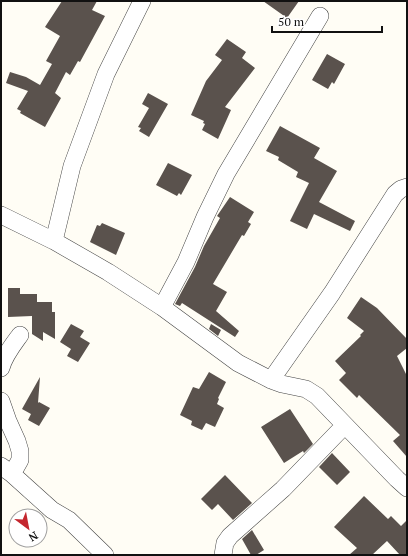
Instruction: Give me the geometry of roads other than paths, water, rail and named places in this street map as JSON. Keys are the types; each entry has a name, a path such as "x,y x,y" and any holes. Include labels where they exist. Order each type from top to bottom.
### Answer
{"street":[{"path":"54,242 72,166 106,74 142,1"},
{"path":"162,307 186,262 205,217 226,174 320,16"},
{"path":"271,380 332,293 395,194 401,188 407,187"},
{"path":"1,215 108,272 162,307 238,363 271,380 306,389 325,403 344,426 397,480 407,488"},
{"path":"1,368 9,350 20,335"},
{"path":"1,401 20,451 20,460 7,470 52,510 69,520 105,555"},
{"path":"222,555 225,543 230,536 283,489 344,426"}]}
